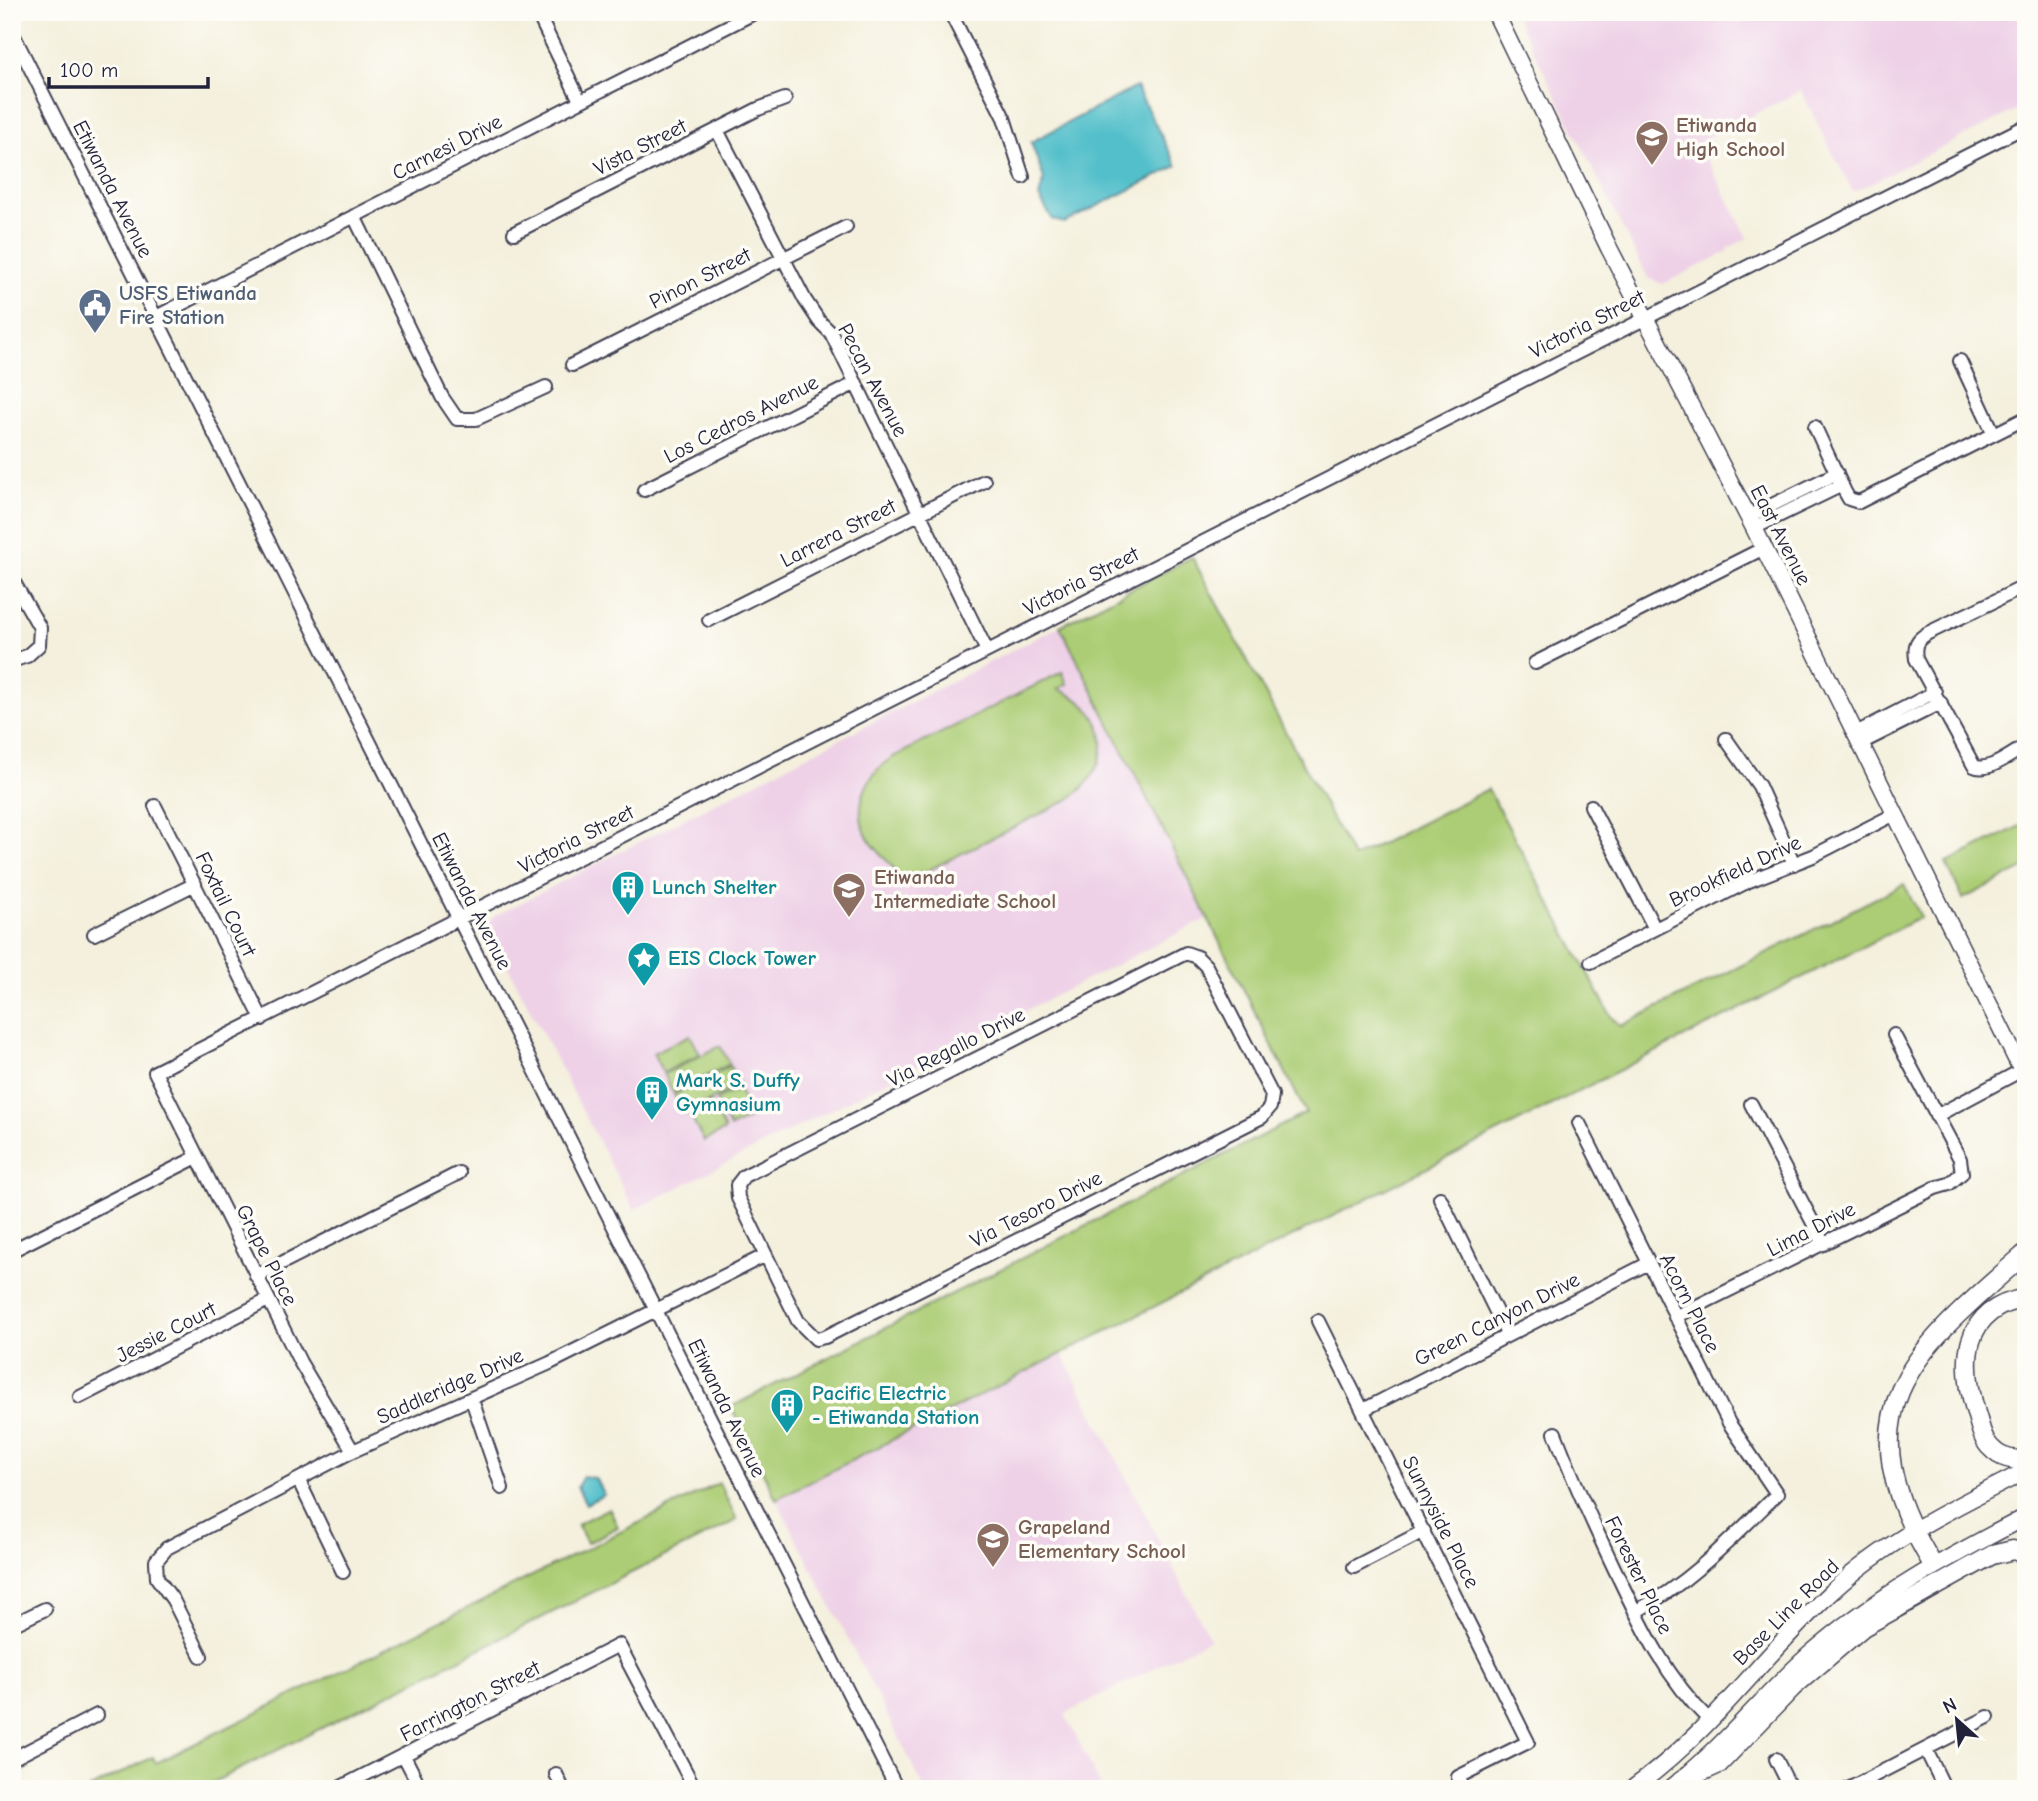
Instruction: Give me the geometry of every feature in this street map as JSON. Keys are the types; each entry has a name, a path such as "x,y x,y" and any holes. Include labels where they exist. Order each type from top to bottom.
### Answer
{"highway":[{"path":"1933,1564 1913,1531 1898,1494 1890,1446 1895,1408 1903,1384 1933,1337 2026,1253"},
{"path":"2026,1298 1997,1309 1982,1322 1968,1346 1965,1367 1970,1393 1986,1443 2003,1457 2026,1459"},
{"path":"1675,1785 1719,1764 1793,1687 1863,1627 1992,1555 2013,1550 2026,1554"}],"main road":[{"name":"East Avenue","path":"1495,12 2024,1075"},
{"name":"Base Line Road","path":"1632,1789 1679,1752 1829,1593 1913,1531 2026,1471"},
{"path":"1675,1785 1811,1654 1866,1609 1933,1564 2026,1517"}],"street":[{"path":"537,12 580,101"},
{"name":"Carnesi Drive","path":"156,317 756,12"},
{"path":"950,12 1004,118 1023,177"},
{"name":"Etiwanda Avenue","path":"12,32 897,1789"},
{"name":"Vista Street","path":"514,233 717,130 785,99"},
{"name":"Victoria Street","path":"155,1072 2026,126"},
{"name":"Pecan Avenue","path":"717,130 783,258 819,321 831,333 987,651"},
{"path":"354,216 442,397 457,419 476,419 546,387"},
{"name":"Pinon Street","path":"572,365 846,227"},
{"path":"1960,360 1994,434"},
{"name":"Los Cedros Avenue","path":"644,490 856,383"},
{"path":"1815,427 1849,499 1859,502 2026,418"},
{"path":"1751,522 1839,479"},
{"name":"Larrera Street","path":"709,620 984,481"},
{"path":"1535,663 1764,548"},
{"path":"12,579 40,628 39,645 27,656 12,661"},
{"path":"2026,586 1928,633 1919,638 1914,646 1916,659 1974,766 1980,769 1989,766 2026,746"},
{"path":"1857,739 1938,698"},
{"path":"1726,740 1759,786 1794,864"},
{"name":"Foxtail Court","path":"155,806 261,1019"},
{"path":"1591,806 1655,929"},
{"name":"Brookfield Drive","path":"1591,962 1749,881 1794,864 1895,814"},
{"path":"94,934 195,884"},
{"name":"Via Regallo Drive","path":"766,1255 738,1198 737,1185 744,1175 1186,953 1197,957"},
{"name":"Via Tesoro Drive","path":"766,1255 802,1328 816,1339 1262,1117 1270,1107 1272,1095 1206,966 1197,957"},
{"path":"1894,1035 1936,1116 2024,1075"},
{"name":"Grape Place","path":"155,1072 268,1300 311,1382 353,1451"},
{"path":"1752,1104 1824,1244"},
{"name":"Lima Drive","path":"1675,1317 1935,1188 1949,1184 1962,1174 1960,1159 1936,1116"},
{"name":"Acorn Place","path":"1579,1124 1729,1423 1777,1494 1698,1571 1668,1594 1635,1612"},
{"path":"13,1250 197,1157"},
{"path":"256,1276 459,1173"},
{"path":"1440,1198 1507,1335"},
{"name":"Saddleridge Drive","path":"201,1656 173,1600 158,1578 156,1561 167,1549 264,1495 299,1481 353,1451 472,1400 766,1255"},
{"name":"Green Canyon Drive","path":"1363,1410 1649,1263"},
{"name":"Jessie Court","path":"80,1397 268,1300"},
{"name":"Sunnyside Place","path":"1318,1321 1528,1742 1461,1783"},
{"path":"472,1400 502,1488"},
{"name":"Forester Place","path":"1555,1433 1577,1490 1635,1612 1678,1688 1710,1721"},
{"path":"299,1481 343,1572"},
{"path":"1354,1567 1424,1531"},
{"path":"12,1625 45,1609"},
{"name":"Farrington Street","path":"337,1789 619,1645 695,1789"},
{"path":"12,1759 97,1715"},
{"path":"1848,1789 1988,1717"},
{"path":"1926,1750 1945,1789"},
{"path":"404,1756 421,1789"},
{"path":"1776,1759 1791,1789"},
{"path":"556,1774 563,1789"}],"shaded area":[{"name":"Etiwanda High School","path":"2026,12 2026,105 1853,192 1801,91 1698,143 1748,238 1728,248 1729,251 1663,284 1648,278 1515,14"},
{"name":"Etiwanda Intermediate School","path":"1060,626 1208,918 634,1210 487,926 493,917"},
{"name":"Grapeland Elementary School","path":"1061,1352 1210,1639 1065,1714 1102,1789 925,1789 776,1499"}],"green space":[{"path":"1192,557 1353,858 1488,789 1612,1018 1621,1026 1904,884 1921,917 776,1499 731,1407 1306,1113 1060,626"},
{"path":"1062,672 1067,684 1058,689 1090,711 1102,740 1101,756 1095,772 1084,787 1068,800 903,883 873,845 862,821 863,797 874,775 893,757"},
{"path":"2026,823 2026,867 1963,899 1946,863"},
{"path":"690,1035 700,1054 663,1073 653,1053"},
{"path":"720,1046 730,1064 673,1093 664,1074"},
{"path":"730,1066 740,1085 684,1114 674,1095"},
{"path":"738,1089 752,1117 730,1128 716,1100"},
{"path":"711,1102 725,1130 704,1141 689,1114"},
{"path":"719,1483 737,1520 200,1789 89,1789 153,1757 156,1763"},
{"path":"609,1508 618,1527 587,1543 577,1524"}],"water":[{"path":"1136,87 1177,166 1064,223 1053,220 1039,197 1044,179 1031,142"},
{"path":"583,1476 595,1478 604,1495 586,1504 577,1487"}],"place":[{"name":"Etiwanda High School","path":"1652,167"},
{"name":"USFS Etiwanda Fire Station","path":"95,335"},
{"name":"Lunch Shelter","path":"628,917"},
{"name":"Etiwanda Intermediate School","path":"849,919"},
{"name":"EIS Clock Tower","path":"644,988"},
{"name":"Mark S. Duffy Gymnasium","path":"652,1122"},
{"name":"Pacific Electric - Etiwanda Station","path":"787,1435"},
{"name":"Grapeland Elementary School","path":"993,1569"}]}
